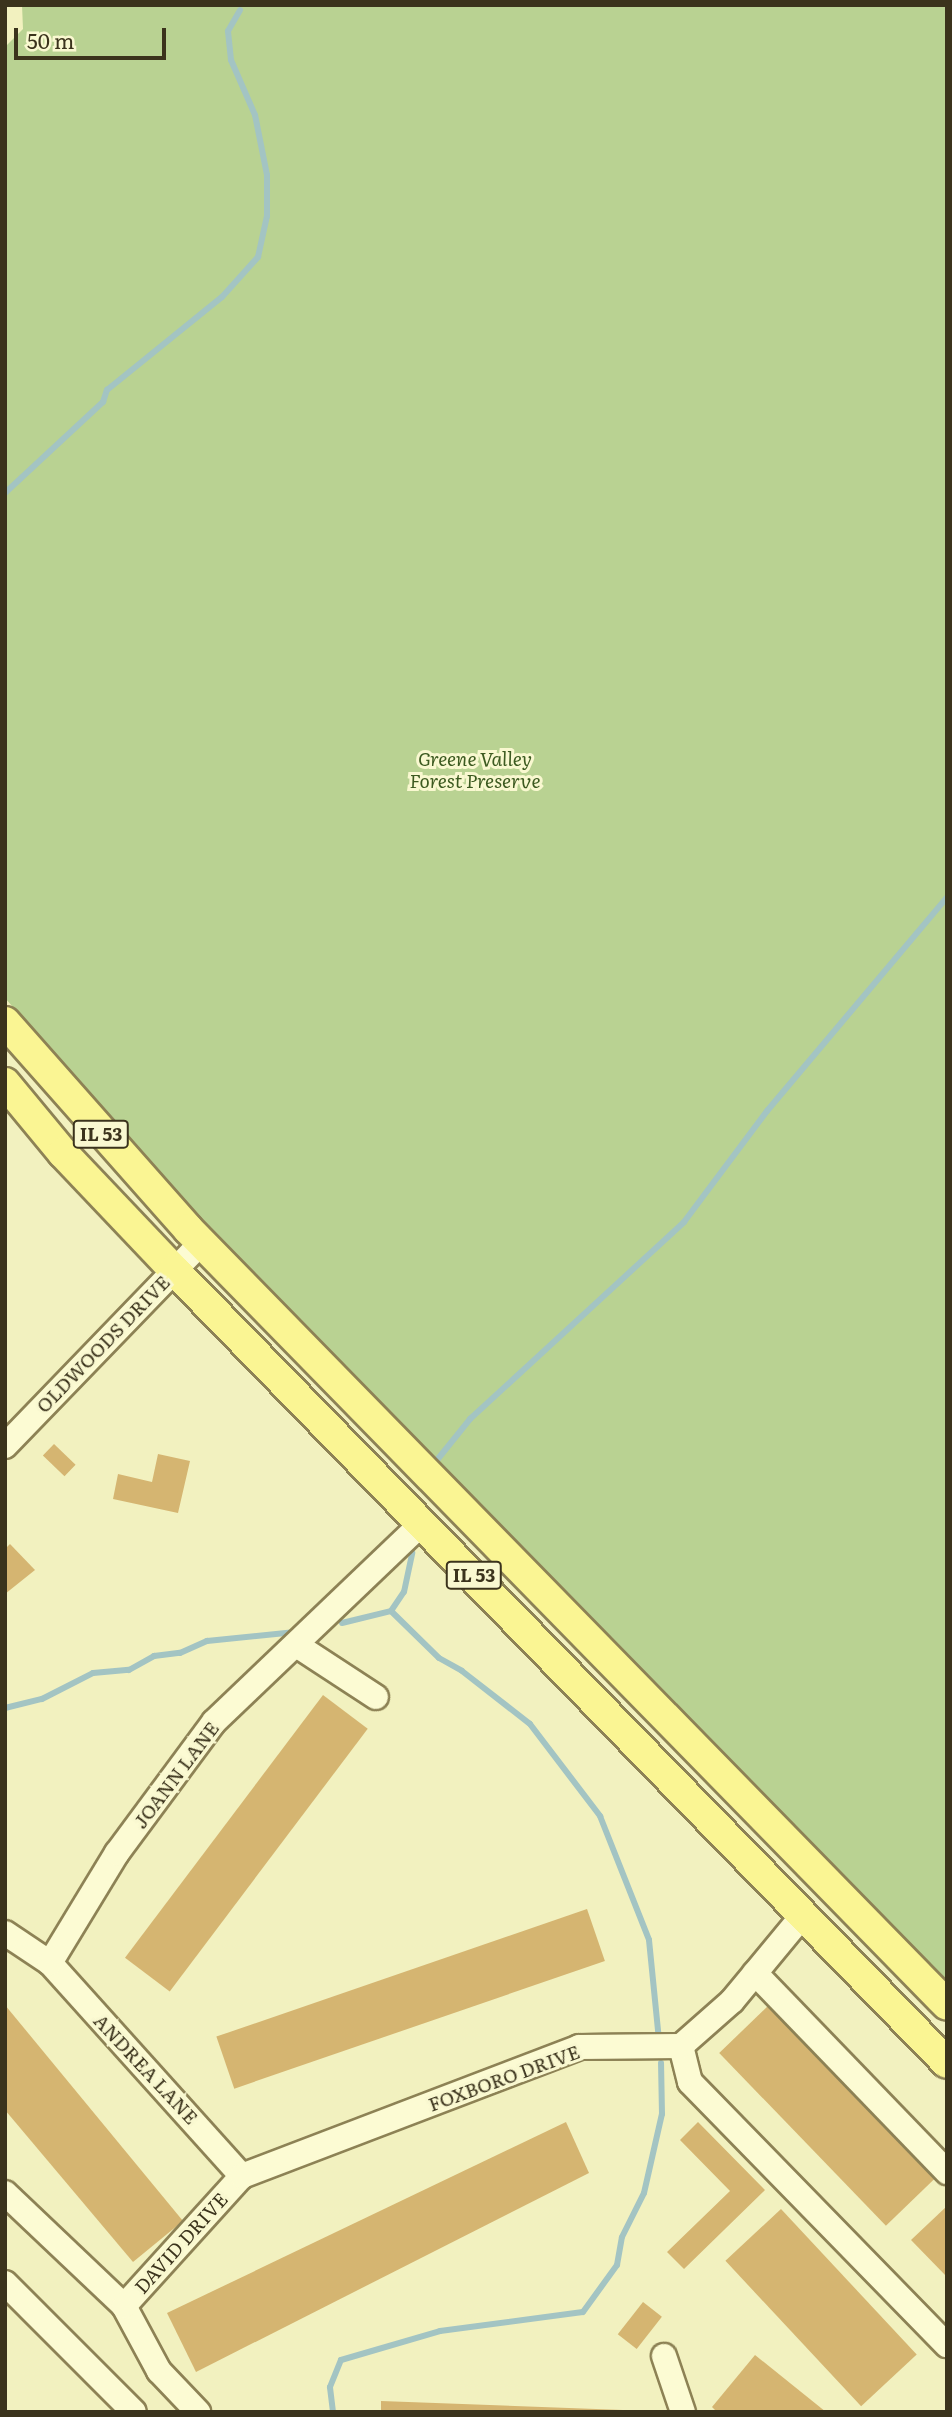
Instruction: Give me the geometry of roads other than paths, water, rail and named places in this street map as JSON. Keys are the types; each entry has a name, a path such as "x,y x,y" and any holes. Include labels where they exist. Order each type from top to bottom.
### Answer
{"main road":[{"name":"IL 53","path":"5,1022 128,1166 201,1243 947,2005"},
{"name":"IL 53","path":"5,1083 62,1153 174,1270 947,2063"}],"street":[{"name":"OLDWOODS DRIVE","path":"5,1446 201,1243"},
{"name":"JOANN LANE","path":"50,1963 117,1853 214,1722 298,1646 422,1522"},
{"path":"298,1646 376,1697"},
{"path":"804,1914 755,1973 681,2046 690,2082 947,2345"},
{"name":"ANDREA LANE","path":"5,1933 50,1963 242,2176"},
{"path":"755,1973 947,2172"},
{"name":"FOXBORO DRIVE","path":"242,2176 579,2047 681,2046"},
{"name":"DAVID DRIVE","path":"198,2412 159,2371 124,2306 242,2176"},
{"path":"5,2193 124,2306"},
{"path":"5,2283 134,2412"},
{"path":"664,2356 683,2412"}],"waterway":[{"path":"5,493 103,402 107,390 222,297 258,257 267,216 267,175 255,115 231,60 228,31 240,10"},
{"path":"433,1465 470,1419 684,1222 767,1111 947,897"},
{"path":"391,1611 404,1592 412,1553"},
{"path":"391,1611 439,1658 462,1671 530,1724 600,1816 649,1940 659,2040"},
{"path":"342,1623 391,1611"},
{"path":"5,1708 42,1699 93,1673 129,1670 154,1656 180,1653 207,1641 296,1632"},
{"path":"333,2412 330,2387 341,2360 440,2331 583,2312 617,2265 622,2237 644,2193 662,2114 661,2063"}],"park label":[{"name":"Greene Valley Forest Preserve","path":"475,770"}]}
